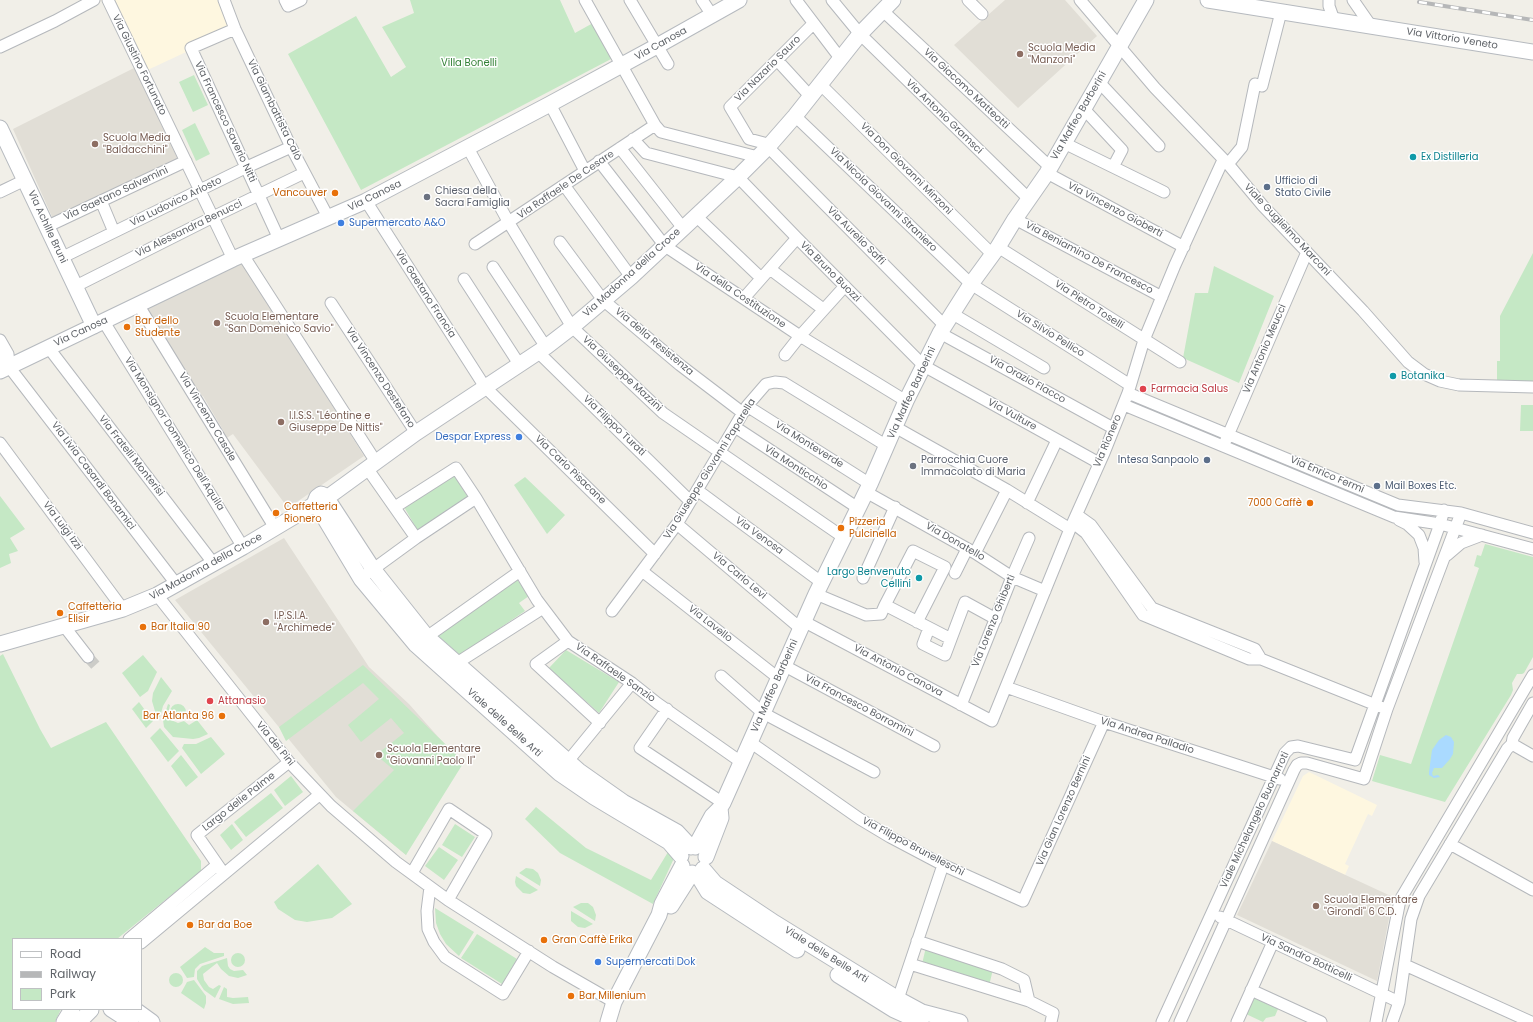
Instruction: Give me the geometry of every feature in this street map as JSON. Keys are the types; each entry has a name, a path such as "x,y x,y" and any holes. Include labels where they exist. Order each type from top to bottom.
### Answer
{"street":[{"path":"0,47 55,21 94,0"},
{"name":"Via Giustino Fortunato","path":"108,0 213,217 371,465 394,507 416,538"},
{"name":"Via Giambattista Calò","path":"224,0 235,29 291,147 328,218"},
{"path":"285,0 288,6 301,0"},
{"path":"585,0 655,125 661,132 764,151"},
{"path":"630,0 668,64"},
{"path":"702,0 712,15"},
{"name":"Via Canosa","path":"3,364 48,347 139,306 238,257 366,201 550,104 739,0"},
{"path":"796,0 840,58"},
{"name":"Via Antonio Gramsci","path":"832,0 860,34 1029,199"},
{"name":"Via Madonna della Croce","path":"0,644 123,609 177,585 275,528 323,504 371,465 542,349 572,327 631,277 738,177 764,151 795,116 860,34 893,0"},
{"path":"968,0 982,14"},
{"name":"Viale Guglielmo Marconi","path":"1080,0 1155,88 1226,162 1263,206 1408,362 1424,374 1440,381 1459,385 1533,387"},
{"name":"Via Maffeo Barberini","path":"608,1022 614,1002 659,915 662,904 693,861 721,818 721,806 763,713 780,671 843,537 868,488 896,427 906,401 946,324 971,284 1048,170 1146,0"},
{"name":"Via Vittorio Veneto","path":"1208,0 1533,52"},
{"path":"1329,0 1329,6 1334,20"},
{"path":"1353,0 1371,26"},
{"name":"Via Giacomo Matteotti","path":"883,11 1048,170"},
{"name":"Via Rionero","path":"992,721 1073,522 1124,405 1144,340 1162,297 1184,247 1226,162 1242,147 1255,84 1262,86 1281,12"},
{"name":"Via Nazario Sauro","path":"764,151 764,143 749,139 730,107 813,24"},
{"name":"Via Francesco Saverio Nitti","path":"235,29 191,48 279,239"},
{"path":"777,60 810,96"},
{"path":"1099,82 1158,146"},
{"name":"Via Don Giovanni Minzoni","path":"820,84 995,250"},
{"path":"550,104 585,171"},
{"path":"1083,108 1122,150 1113,167"},
{"name":"Via Nicola Giovanni Straniero","path":"795,116 971,284"},
{"name":"Via Raffaele De Cesare","path":"475,244 509,223 599,161 655,125"},
{"name":"Via Achille Bruni","path":"2,136 25,180 74,287 99,324"},
{"path":"633,139 646,153 738,177"},
{"path":"1064,143 1164,192"},
{"name":"Via Ludovico Ariosto","path":"61,258 291,147"},
{"name":"Via Giuseppe Mazzini","path":"468,148 509,223 572,327 663,413 843,537"},
{"path":"620,148 683,228"},
{"name":"Via Aurelio Saffi","path":"764,151 946,324"},
{"name":"Via Gaetano Salvemini","path":"46,226 186,161"},
{"name":"Via della Costituzione","path":"599,161 665,246 800,336 906,401"},
{"name":"Via Vincenzo Gioberti","path":"1048,170 1184,247"},
{"name":"Via Alessandra Benucci","path":"74,287 304,172"},
{"name":"Via Bruno Buozzi","path":"738,177 924,366"},
{"path":"0,192 25,180"},
{"path":"564,186 631,277"},
{"path":"101,201 114,232"},
{"name":"Via Gaetano Francia","path":"366,201 485,387"},
{"path":"696,216 761,278"},
{"name":"Via Beniamino De Francesco","path":"1015,219 1162,297"},
{"path":"744,298 797,238"},
{"name":"Via della Resistenza","path":"560,242 603,300 680,365 745,410"},
{"name":"Via Pietro Toselli","path":"995,250 1180,362"},
{"name":"Via Antonio Meucci","path":"1224,446 1307,252"},
{"name":"Via Filippo Turati","path":"493,267 542,349 690,501"},
{"path":"770,268 823,310"},
{"path":"464,279 519,364"},
{"name":"Via Silvio Pellico","path":"971,284 1129,389"},
{"path":"785,355 844,286"},
{"name":"Via Vincenzo Destefano","path":"331,303 416,434"},
{"name":"Via Vincenzo Casale","path":"139,306 275,528"},
{"name":"Via Monsignor Domenico Dell'Aquila","path":"99,324 243,547"},
{"path":"946,324 1044,368"},
{"name":"Via Orazio Flacco","path":"946,324 1113,428"},
{"name":"Via Livia Casardi Bonamici","path":"0,340 8,354 3,364 177,585"},
{"name":"Via Fratelli Monterisi","path":"48,347 214,564"},
{"name":"Via Vulture","path":"924,366 1099,463"},
{"name":"Via Giuseppe Giovanni Paparella","path":"612,611 677,524 745,410 766,384 775,382 784,383 887,446"},
{"name":"Via Carlo Pisacane","path":"485,387 655,554"},
{"name":"Via Enrico Fermi","path":"1129,389 1228,434 1398,505 1461,513 1533,533"},
{"name":"Via Enrico Fermi","path":"1124,405 1394,517 1407,524 1419,535 1424,548 1425,566"},
{"name":"Via Monteverde","path":"745,410 868,488"},
{"name":"Via Monticchio","path":"735,427 858,508"},
{"path":"896,427 1007,490 1027,503 1073,522 1086,533 1143,615 1249,659 1261,659 1387,709"},
{"path":"1027,503 1057,440"},
{"name":"Via Luigi Izzi","path":"0,443 123,609"},
{"name":"Via Raffaele Sanzio","path":"394,507 456,468 543,608 568,640 632,683 741,762"},
{"path":"1338,494 1343,482"},
{"name":"Via Donatello","path":"868,488 896,507 1012,577 1045,591"},
{"name":"Via Venosa","path":"697,490 819,588 866,615 881,614 885,605"},
{"path":"955,573 971,551 1007,490"},
{"path":"361,579 416,538 476,498"},
{"name":"Viale delle Belle Arti","path":"323,504 373,569 422,641"},
{"name":"Viale delle Belle Arti","path":"323,504 361,579 422,641 563,767 599,786 623,802 677,832 708,892 759,926 887,1006 921,1022"},
{"path":"863,578 896,507"},
{"name":"Viale Michelangelo Buonarroti","path":"1162,1022 1285,753 1290,746 1308,748 1354,760 1444,510"},
{"name":"Viale Michelangelo Buonarroti","path":"1183,1021 1226,920 1297,765 1307,763 1364,779 1387,709 1461,513"},
{"name":"Via Enrico Fermi","path":"1394,517 1440,524 1533,549"},
{"name":"Via Carlo Levi","path":"677,524 802,625"},
{"path":"1445,557 1461,543 1482,535"},
{"name":"Via Lorenzo Ghiberti","path":"961,704 1029,538"},
{"path":"917,622 944,567 913,551 885,605 917,622 951,639"},
{"path":"422,641 520,571"},
{"name":"Via Lavello","path":"642,571 780,671"},
{"name":"Via dei Pini","path":"157,595 289,762 319,795 396,862 430,888 529,952 614,1002"},
{"path":"929,628 923,644 944,654 965,602 996,619"},
{"path":"452,668 543,608"},
{"name":"Via Antonio Canova","path":"802,625 992,721"},
{"path":"64,626 88,657"},
{"path":"568,640 536,664 600,723"},
{"name":"Via Francesco Borromini","path":"780,671 934,746"},
{"path":"1376,1022 1400,900 1533,675"},
{"path":"721,676 763,713 874,772"},
{"path":"563,767 632,683"},
{"name":"Via Andrea Palladio","path":"1006,687 1104,722 1274,777 1288,783"},
{"path":"1392,1022 1399,1002 1411,919 1419,896 1533,703"},
{"path":"667,709 640,748 721,806"},
{"name":"Via Gian Lorenzo Bernini","path":"1023,901 1104,722"},
{"path":"1497,737 1508,732 1510,744"},
{"path":"1497,737 1499,748 1510,744 1533,756"},
{"name":"Via Filippo Brunelleschi","path":"750,742 860,819 943,865 1023,901"},
{"name":"Largo delle Palme","path":"224,874 197,835 289,762"},
{"path":"142,942 319,795"},
{"path":"412,874 449,809 486,834 448,900"},
{"path":"1437,836 1436,843 1440,848 1447,847 1450,844"},
{"path":"1450,844 1533,890"},
{"name":"Via Maffeo Barberini","path":"659,915 671,907 693,861"},
{"name":"Viale delle Belle Arti","path":"693,861 714,883 800,939 898,999 922,1012 960,1022"},
{"path":"130,938 217,864"},
{"path":"898,999 943,865"},
{"path":"678,893 688,888 696,887 708,892"},
{"path":"430,888 426,911 428,929 434,942 445,956 458,966 503,994 529,952"},
{"name":"Via Sandro Botticelli","path":"1212,913 1399,1002"},
{"path":"918,941 1002,970 1024,980 1029,1001"},
{"path":"1237,1022 1273,942"},
{"path":"910,964 1029,1001 1053,1013 1051,1022"},
{"path":"1405,965 1531,1022"},
{"path":"1252,990 1316,1021"},
{"path":"64,1022 71,1010"},
{"path":"79,1022 89,1010"},
{"path":"113,1010 131,1022"},
{"path":"135,1010 152,1022"}],"shaded area":[{"path":"101,0 228,0 242,30 184,53 139,74"},
{"name":"Scuola Media \"Manzoni\"","path":"1005,0 1065,0 1097,36 1018,108 954,45"},
{"name":"Scuola Media \"Baldacchini\"","path":"134,68 178,159 53,219 13,129"},
{"name":"I.I.S.S. \"Léontine e Giuseppe De Nittis\"","path":"241,260 364,456 288,508 233,434 225,439 223,430 203,396 198,394 144,308"},
{"path":"284,538 369,667 409,704 448,748 406,855 336,797 175,600"},
{"path":"1309,772 1377,805 1372,816 1368,814 1345,864 1349,866 1345,875 1272,841 1303,776"},
{"name":"Scuola Elementare \"Girondi\" 6 C.D.","path":"1272,841 1393,897 1377,981 1237,915"}],"green space":[{"name":"Villa Bonelli","path":"410,0 560,0 575,33 593,23 613,58 361,190 288,54 356,16 391,77 406,67 382,27 414,13"},
{"path":"194,75 208,105 193,112 179,82"},
{"path":"195,123 210,154 196,161 182,130"},
{"path":"1533,253 1533,382 1497,382 1497,361 1500,361 1500,316"},
{"path":"1214,266 1274,296 1239,383 1183,358 1195,293 1208,293"},
{"path":"1521,405 1533,405 1533,431 1520,431"},
{"path":"453,474 468,497 418,531 404,507"},
{"path":"525,477 565,515 547,534 514,485"},
{"path":"0,496 25,529 10,538 18,551 9,554 11,563 0,568"},
{"path":"1485,544 1533,557 1533,657 1524,673 1517,674 1512,683 1513,690 1511,695 1445,802 1372,781 1380,755 1411,764 1479,568 1474,566 1477,555 1481,556"},
{"path":"516,578 529,596 519,603 525,611 460,655 436,634"},
{"path":"566,650 619,682 599,713 549,668"},
{"path":"3,654 51,748 106,722 201,861 201,871 118,938 12,938 12,1010 61,1010 55,1022 0,1022 0,656"},
{"path":"143,655 157,672 148,691 140,697 122,673"},
{"path":"363,665 464,762 406,855 353,811 394,770 376,755 404,733 391,718 361,742 348,725 379,699 363,683 286,741 279,727"},
{"path":"161,677 172,691 163,706 160,717 157,718 152,701 153,693"},
{"path":"139,702 153,721 146,728 132,709"},
{"path":"168,704 170,705 168,715 171,720 178,723 184,721 189,725 197,720 208,734 193,739 173,737 164,727 163,720"},
{"path":"178,704 185,709 186,712 181,719 178,720 171,715 170,712 175,705"},
{"path":"160,728 179,751 168,762 150,738"},
{"path":"211,737 225,754 201,774 182,748 184,744 196,744"},
{"path":"181,755 198,777 186,787 171,766"},
{"path":"291,776 303,792 285,806 274,790"},
{"path":"271,793 283,808 246,837 234,822"},
{"path":"536,807 586,848 651,880 668,852 675,856 653,904 560,853 525,819"},
{"path":"232,824 243,840 231,850 220,835"},
{"path":"455,824 475,837 462,857 442,845"},
{"path":"439,847 458,860 444,880 425,866"},
{"path":"318,864 352,904 332,918 307,922 295,920 278,909 274,902"},
{"path":"526,868 533,869 538,873 541,880 540,886 519,873"},
{"path":"516,876 538,890 530,894 523,893 516,886"},
{"path":"581,903 588,903 593,907 596,915 595,921 573,907"},
{"path":"435,908 474,932 459,956 446,944 440,934 436,923"},
{"path":"571,911 593,924 585,928 578,927 571,921"},
{"path":"477,934 517,959 502,984 461,958"},
{"path":"205,947 214,953 224,953 224,956 200,964 195,969 194,977 187,978 180,967"},
{"path":"926,947 993,969 989,986 922,964"},
{"path":"235,953 241,953 245,957 245,963 241,967 235,967 231,963 231,957"},
{"path":"227,958 230,969 234,971 243,970 247,975 238,978 229,976 217,963 203,974 204,980 209,987 213,989 219,985 221,986 215,998 204,990 200,984 197,979 197,971 202,966"},
{"path":"173,973 179,973 183,977 183,983 179,987 173,987 169,983 169,977"},
{"path":"194,980 206,996 204,1009 181,993 187,982"},
{"path":"224,987 227,989 227,997 248,997 249,1003 233,1004 219,999"},
{"path":"1254,998 1278,1009 1275,1016 1266,1018 1263,1022 1246,1014"}],"water":[{"path":"1446,735 1451,737 1454,742 1453,754 1442,768 1434,768 1432,773 1433,776 1438,775 1440,777 1434,778 1429,775 1432,750 1439,740"}],"tunnel":[{"path":"88,657 97,667"}],"railway":[{"path":"1419,2 1533,20"}],"place":[{"name":"Scuola Media \"Manzoni\"","path":"1020,54"},
{"name":"Scuola Media \"Baldacchini\"","path":"95,144"},
{"name":"Ex Distilleria","path":"1413,157"},
{"name":"Ufficio di Stato Civile","path":"1267,187"},
{"name":"Vancouver","path":"335,193"},
{"name":"Chiesa della Sacra Famiglia","path":"427,197"},
{"name":"Supermercato A&O","path":"341,223"},
{"name":"Scuola Elementare \"San Domenico Savio\"","path":"217,323"},
{"name":"Bar dello Studente","path":"127,327"},
{"name":"Botanika","path":"1393,376"},
{"name":"Farmacia Salus","path":"1143,389"},
{"name":"I.I.S.S. \"Léontine e Giuseppe De Nittis\"","path":"281,422"},
{"name":"Despar Express","path":"519,437"},
{"name":"Intesa Sanpaolo","path":"1207,460"},
{"name":"Parrocchia Cuore Immacolato di Maria","path":"913,466"},
{"name":"Mail Boxes Etc.","path":"1377,486"},
{"name":"7000 Caffè","path":"1310,503"},
{"name":"Caffetteria Rionero","path":"276,513"},
{"name":"Pizzeria Pulcinella","path":"841,528"},
{"name":"Largo Benvenuto Cellini","path":"919,578"},
{"name":"Caffetteria Elisir","path":"60,613"},
{"name":"I.P.S.I.A. \"Archimede\"","path":"266,622"},
{"name":"Bar Italia 90","path":"143,627"},
{"name":"Attanasio","path":"210,701"},
{"name":"Bar Atlanta 96","path":"222,716"},
{"name":"Scuola Elementare \"Giovanni Paolo II\"","path":"379,755"},
{"name":"Scuola Elementare \"Girondi\" 6 C.D.","path":"1316,906"},
{"name":"Bar da Boe","path":"190,925"},
{"name":"Gran Caffè Erika","path":"544,940"},
{"name":"Supermercati Dok","path":"598,962"},
{"name":"Bar Millenium","path":"571,996"}]}
